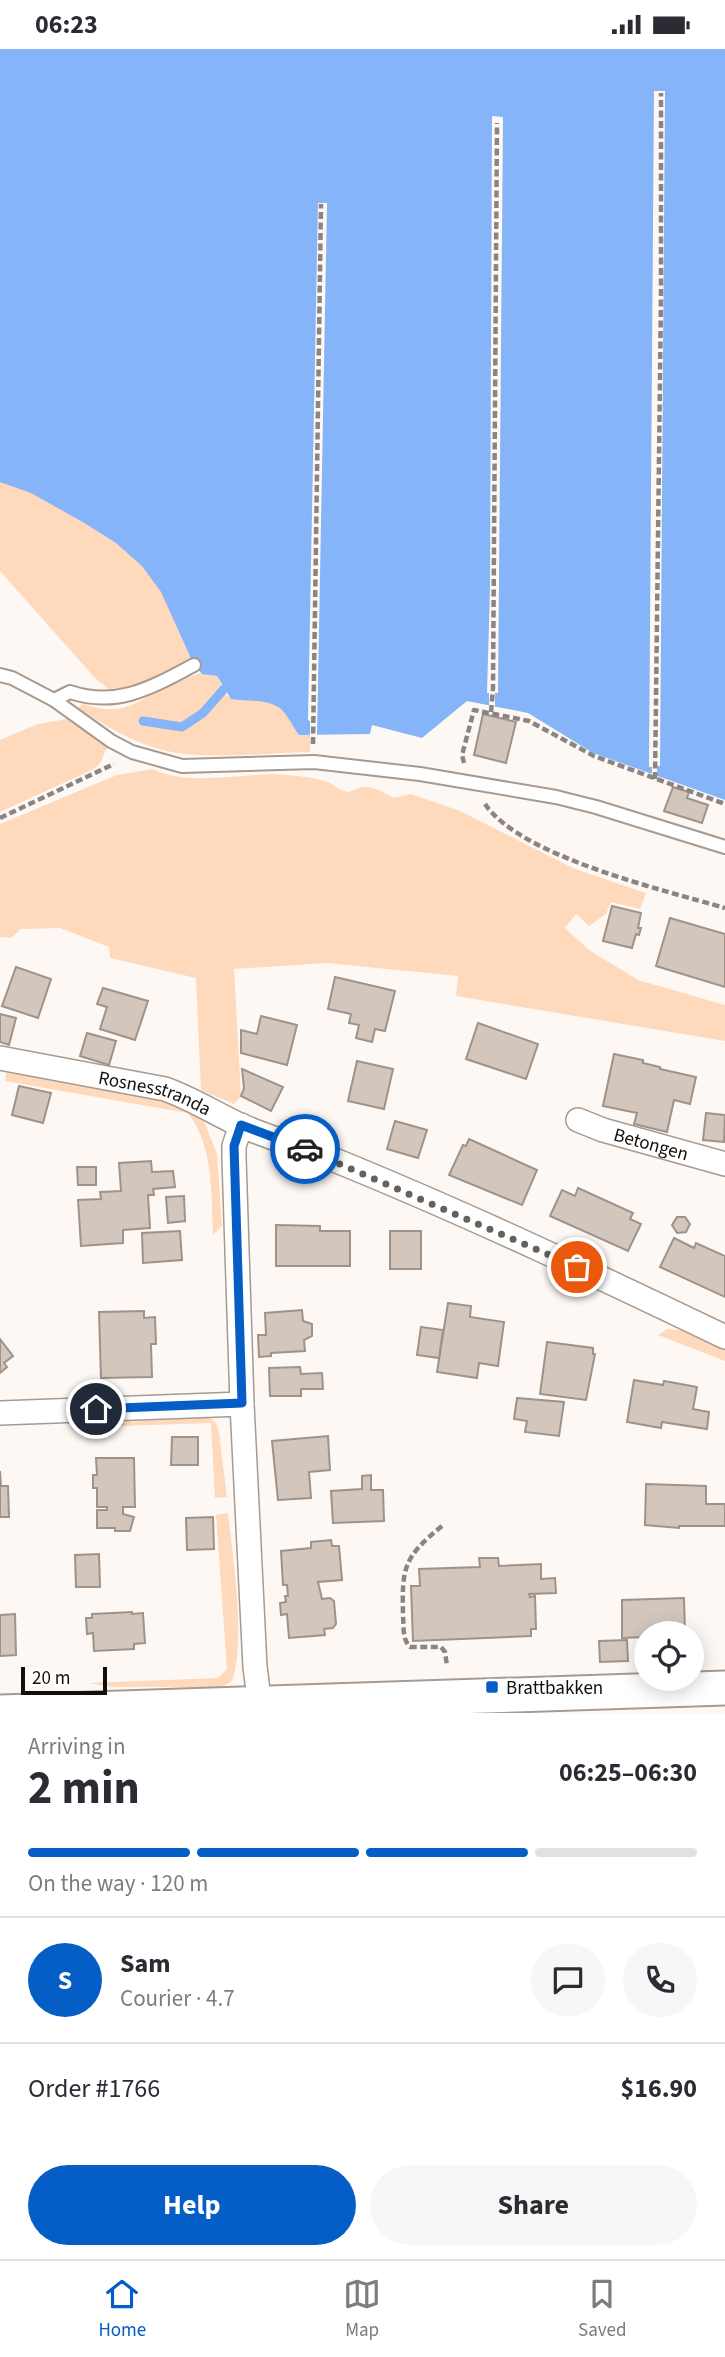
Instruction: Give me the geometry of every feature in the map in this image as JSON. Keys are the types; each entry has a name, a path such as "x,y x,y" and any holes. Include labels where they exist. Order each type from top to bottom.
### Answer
{"main road":[{"path":"0,1712 260,1708 725,1688"}],"street":[{"name":"Rosnesstranda","path":"0,1058 165,1089 185,1096 241,1125 405,1191 601,1278 725,1337"},
{"name":"Betongen","path":"578,1120 603,1130 725,1164"},
{"path":"241,1125 234,1146 234,1158 242,1403 255,1667 260,1708"},
{"path":"0,1413 242,1403"}],"lane":[{"path":"54,700 70,692 84,697 128,697 194,665"},
{"path":"0,675 12,678 54,700 111,741 132,751 182,766 314,762 471,782 576,802 725,847"}],"path":[{"path":"655,779 661,93"},
{"path":"491,712 496,463 497,123"},
{"path":"314,762 311,719 321,204"},
{"path":"462,755 474,710 491,712 529,721 594,756 725,804"},
{"path":"0,818 109,769 132,751"},
{"path":"471,782 492,814 509,829 546,849 596,870 725,908"},
{"path":"442,1527 421,1544 404,1570 402,1580 404,1636 411,1647 440,1647 445,1651 447,1669"}],"shaded area":[{"path":"0,396 31,398 208,651 152,679 111,691 95,678 0,571"},
{"path":"201,673 217,676 227,696 282,698 299,735 310,735 310,752 254,755 176,753 127,737 78,708 83,704 110,709 130,706 174,683"},
{"path":"67,719 107,747 101,762 94,769 0,812 0,740 38,724"},
{"path":"153,769 168,775 201,778 292,775 325,781 346,792 368,787 394,798 411,794 460,811 575,869 646,893 640,909 611,902 606,914 589,926 576,914 565,928 589,950 638,980 725,1005 725,1041 456,996 458,976 327,963 234,969 241,1096 234,1104 201,1090 196,978 110,958 109,947 60,928 21,929 11,938 0,937 0,824 117,775"},
{"path":"7,1069 139,1096 179,1106 197,1114 205,1124 217,1154 222,1226 213,1235 207,1155 203,1141 188,1113 5,1081"},
{"path":"667,1329 682,1330 725,1350 725,1361 658,1335"},
{"path":"209,1417 216,1423 219,1432 227,1497 215,1498 211,1423 92,1427 93,1424"},
{"path":"228,1513 238,1622 236,1664 232,1681 222,1687 112,1687 89,1683 218,1678 227,1669 216,1515"}],"water":[{"path":"0,49 725,49 725,800 593,753 528,713 467,701 422,738 372,725 370,734 299,735 277,706 231,699 217,676 202,674 194,665 161,592 142,566 116,543 31,493 0,482"}],"pier":[{"path":"654,91 665,91 660,766 657,766 657,777 652,776 652,767 649,767"},
{"path":"492,116 503,117 498,693 495,693 495,706 489,706 487,693"},
{"path":"318,203 327,203 317,735 310,735 308,720"}],"building":[{"path":"483,714 516,722 506,763 474,755"},
{"path":"673,787 689,792 687,798 708,805 702,823 664,811"},
{"path":"612,906 641,913 638,928 641,928 632,948 603,941"},
{"path":"670,918 725,934 725,987 656,966"},
{"path":"16,967 51,979 38,1018 2,1006"},
{"path":"335,977 395,991 385,1031 375,1029 372,1042 356,1038 359,1025 349,1023 351,1014 328,1009"},
{"path":"103,988 148,1001 135,1040 100,1029 107,1007 97,1004"},
{"path":"0,1014 16,1018 9,1045 0,1042"},
{"path":"261,1016 297,1025 287,1065 241,1053 241,1030 257,1034"},
{"path":"478,1023 538,1044 526,1079 466,1059"},
{"path":"87,1033 116,1041 109,1065 80,1056"},
{"path":"614,1054 696,1077 690,1104 674,1100 667,1132 634,1124 637,1113 603,1106"},
{"path":"357,1061 393,1069 384,1109 348,1101"},
{"path":"242,1069 283,1087 271,1111 241,1096 244,1088"},
{"path":"19,1086 51,1093 43,1123 12,1115"},
{"path":"706,1113 725,1115 724,1142 703,1140"},
{"path":"395,1121 427,1130 418,1158 387,1149"},
{"path":"469,1139 537,1170 522,1205 449,1175 463,1145 466,1146"},
{"path":"151,1161 152,1172 173,1171 175,1187 153,1189 154,1195 148,1195 150,1228 123,1230 123,1243 81,1246 78,1200 101,1199 100,1192 121,1191 119,1163"},
{"path":"77,1167 96,1167 96,1185 78,1185"},
{"path":"578,1188 633,1213 630,1219 641,1224 628,1251 550,1216 562,1190 575,1196"},
{"path":"184,1196 185,1221 168,1223 166,1197"},
{"path":"677,1217 685,1217 690,1224 686,1232 677,1233 672,1225"},
{"path":"276,1225 320,1226 320,1231 350,1231 350,1266 276,1266"},
{"path":"180,1231 182,1260 143,1263 142,1233"},
{"path":"390,1231 421,1231 421,1269 390,1269"},
{"path":"674,1238 694,1248 696,1243 725,1256 725,1297 660,1267"},
{"path":"448,1303 471,1306 470,1317 504,1322 498,1366 479,1363 477,1378 437,1372"},
{"path":"302,1310 303,1321 312,1324 312,1336 304,1340 305,1351 271,1353 271,1356 259,1357 258,1335 266,1335 265,1313"},
{"path":"144,1311 144,1318 155,1317 156,1344 151,1344 152,1377 101,1378 99,1312"},
{"path":"421,1327 443,1330 439,1358 417,1355"},
{"path":"0,1339 13,1356 4,1363 7,1367 0,1373"},
{"path":"547,1342 593,1348 595,1354 586,1400 540,1394"},
{"path":"300,1367 301,1374 322,1373 323,1389 301,1389 301,1396 270,1396 269,1368"},
{"path":"634,1380 663,1385 664,1381 697,1387 693,1409 709,1412 707,1429 662,1422 661,1428 627,1422"},
{"path":"517,1398 564,1402 559,1436 525,1432 527,1421 514,1419"},
{"path":"328,1436 330,1470 309,1472 311,1498 278,1500 272,1441"},
{"path":"172,1437 198,1437 198,1465 171,1465"},
{"path":"96,1458 134,1458 135,1507 123,1507 123,1514 134,1517 130,1531 97,1528 97,1510 107,1510 107,1507 97,1507 97,1488 93,1488 93,1475 97,1475"},
{"path":"0,1471 1,1486 8,1486 9,1517 0,1517"},
{"path":"371,1475 371,1490 383,1490 384,1521 333,1523 331,1491 362,1489 362,1476"},
{"path":"646,1484 706,1486 706,1504 725,1504 725,1526 679,1528 645,1525"},
{"path":"213,1517 214,1549 187,1550 186,1518"},
{"path":"331,1540 332,1546 339,1546 342,1580 318,1582 322,1599 330,1598 334,1601 336,1624 333,1628 324,1629 325,1635 289,1638 287,1614 281,1615 280,1603 286,1602 285,1596 288,1596 287,1585 283,1585 281,1551 311,1548 311,1542"},
{"path":"99,1554 100,1587 76,1587 75,1555"},
{"path":"479,1558 498,1558 499,1566 541,1564 541,1579 555,1578 556,1593 529,1594 530,1597 535,1596 536,1629 531,1629 531,1636 413,1641 411,1586 420,1586 419,1569 480,1567"},
{"path":"684,1598 685,1621 634,1621 634,1638 622,1638 622,1600"},
{"path":"143,1613 145,1643 134,1644 134,1649 94,1651 93,1633 87,1634 86,1618 92,1618 92,1614"},
{"path":"15,1614 16,1655 0,1656 0,1615"},
{"path":"627,1640 628,1661 600,1662 599,1641"}],"waterway":[{"path":"143,721 182,727 203,713 224,689"}],"way so far":[{"path":"305,1149 577,1267"}],"place":[{"name":"Brattbakken","path":"492,1687"}],"route":[{"path":"96,1409 242,1403 234,1146 241,1125 305,1149"}]}
